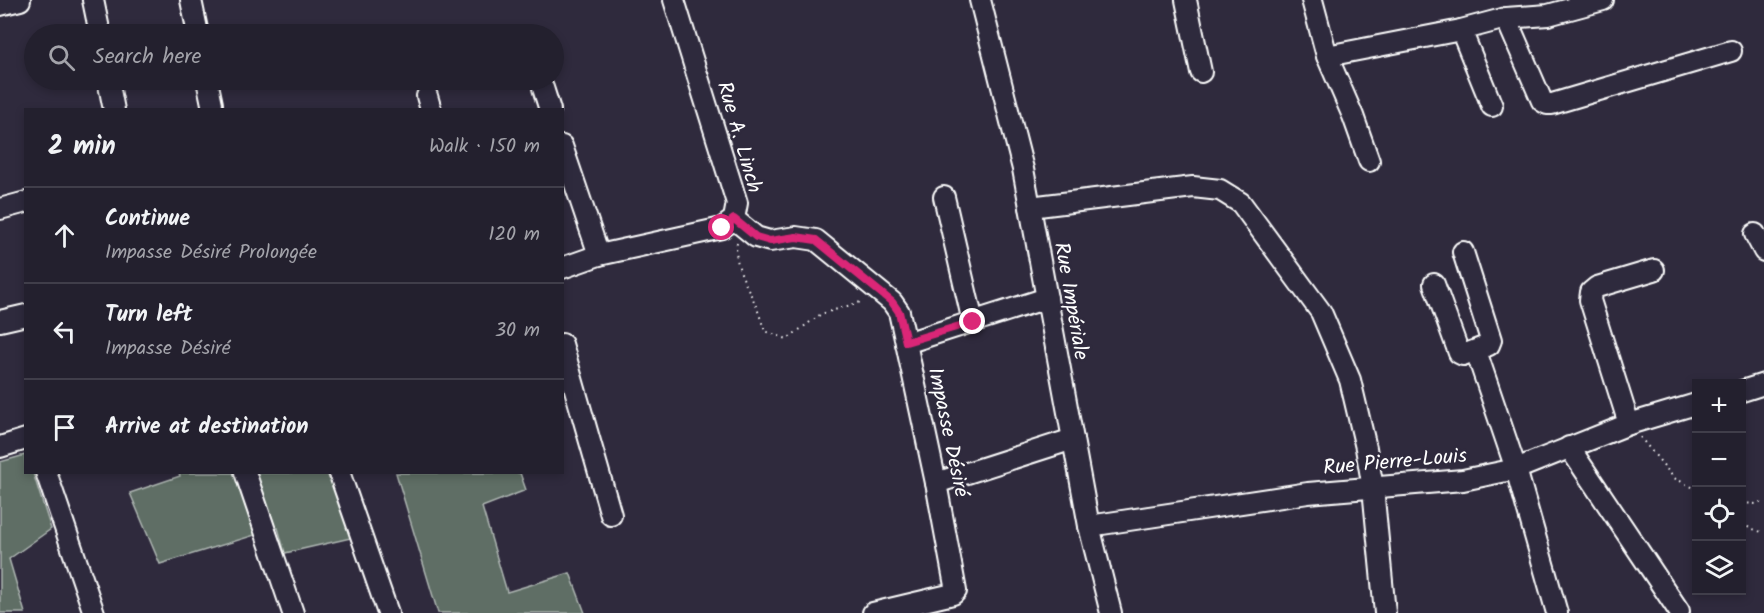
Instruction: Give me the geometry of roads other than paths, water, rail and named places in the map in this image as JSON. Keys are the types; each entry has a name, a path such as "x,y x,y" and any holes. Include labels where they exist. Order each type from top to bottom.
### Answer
{"street":[{"path":"0,5 20,0"},
{"path":"93,0 98,24"},
{"path":"191,0 196,24"},
{"name":"Rue A. Linch","path":"564,266 599,255 722,228 738,222 737,203 674,0"},
{"name":"Rue Impériale","path":"980,0 1023,169 1089,526 1111,613"},
{"path":"1186,0 1201,72"},
{"path":"1312,0 1327,56 1353,116 1369,161"},
{"path":"1327,56 1461,30 1506,18 1548,15 1602,0"},
{"path":"1506,18 1542,101 1548,104 1731,51"},
{"path":"1461,30 1491,106"},
{"path":"110,90 114,108"},
{"path":"209,90 212,104"},
{"path":"544,90 549,108"},
{"path":"564,152 599,255"},
{"path":"1030,207 1193,187 1220,190 1241,203 1321,312 1350,380 1373,488 1385,613"},
{"path":"944,197 973,322"},
{"path":"0,209 24,203"},
{"name":"Impasse Désiré","path":"738,222 756,237 770,241 796,237 816,240 892,302 899,312 936,483 956,591 873,613"},
{"path":"1434,284 1459,353 1463,355 1489,345 1491,340 1463,252"},
{"path":"1629,424 1590,300 1591,291 1597,287 1654,270"},
{"path":"906,342 1047,298"},
{"path":"0,321 24,315"},
{"path":"564,351 611,515"},
{"path":"1476,351 1516,469 1557,613"},
{"path":"1746,390 1764,384"},
{"name":"Rue Pierre-Louis","path":"1089,526 1308,493 1463,480 1516,469 1629,424 1692,405"},
{"path":"936,483 1073,439"},
{"path":"0,447 24,440"},
{"path":"1569,447 1679,611"},
{"path":"47,474 94,613"},
{"path":"246,474 293,613"},
{"path":"340,474 388,613"}]}
